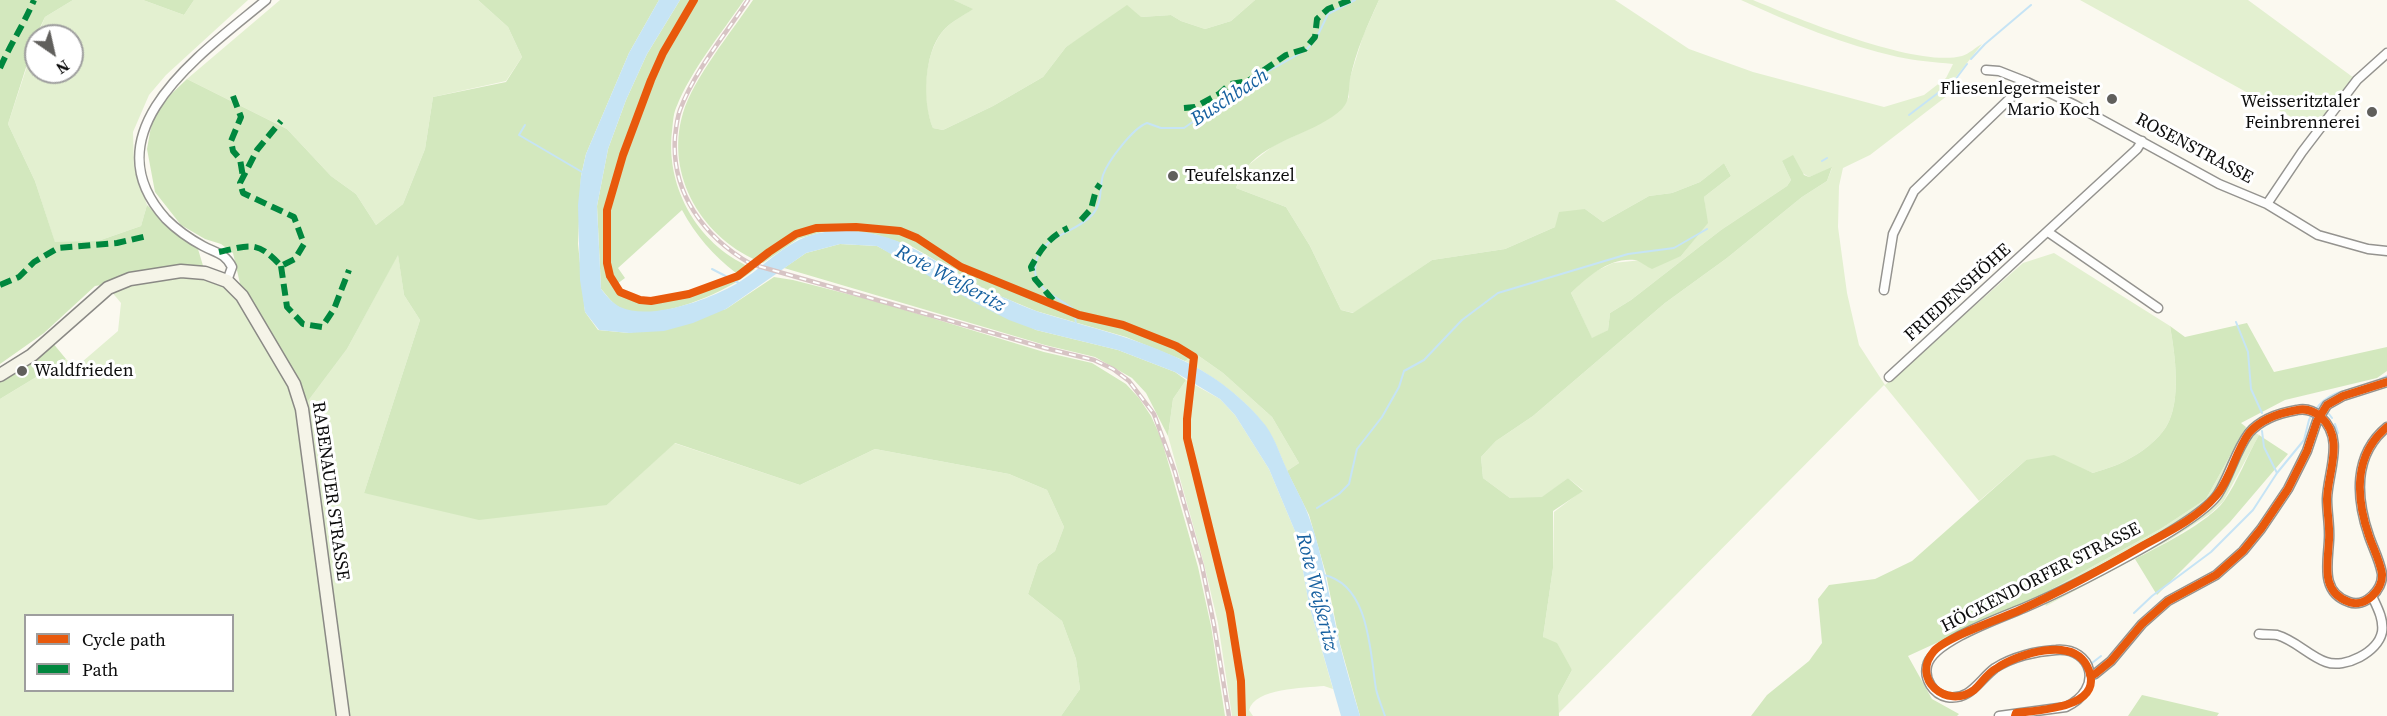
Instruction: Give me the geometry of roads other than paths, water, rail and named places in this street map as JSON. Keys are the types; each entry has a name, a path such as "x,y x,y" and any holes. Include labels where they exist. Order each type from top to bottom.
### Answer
{"main road":[{"path":"0,375 32,355 98,294 108,288 130,279 181,271 205,273 227,281"},
{"name":"RABENAUER STRASSE","path":"227,281 242,296 294,384 302,409 343,716"}],"street":[{"path":"227,281 232,267 228,259 179,231 165,218 150,195 141,175 141,148 147,121 159,99 176,78 266,0"},
{"path":"2267,204 2298,157 2357,80 2387,53"},
{"name":"ROSENSTRASSE","path":"1986,70 1999,71 2027,82 2075,105 2220,184 2267,204 2318,235 2368,249 2387,251"},
{"path":"1884,290 1893,234 1914,191 2027,82"},
{"name":"FRIEDENSHÖHE","path":"1889,377 2137,149 2142,141"},
{"path":"2048,232 2158,308"},
{"path":"1999,716 2066,707 2084,696 2090,686 2090,675 2095,674 2111,661 2142,624 2168,601 2216,575 2243,551 2288,489 2307,451 2316,413 2343,396 2387,382"},
{"name":"HÖCKENDORFER STRASSE","path":"2090,675 2079,655 2069,650 2056,650 2020,657 1996,668 1975,689 1961,697 1946,697 1934,690 1926,677 1927,664 1935,651 1949,641 2095,573 2206,507 2218,495 2244,440 2254,428 2279,413 2302,409 2316,413"},
{"path":"2316,413 2327,423 2334,440 2327,498 2329,531 2326,572 2331,589 2351,604 2364,602 2380,587 2382,575 2361,510 2359,488 2369,448 2375,438 2387,427"},
{"path":"2259,634 2278,636 2325,662 2335,664 2349,661 2370,650 2380,637 2381,619 2372,596"}],"water":[{"name":"Rote Weißeritz","path":"659,0 680,0 647,54 626,100 608,149 597,206 601,289 609,299 620,307 632,311 647,312 679,307 736,284 799,240 825,232 852,231 898,241 978,285 1024,306 1131,339 1167,353 1207,373 1229,389 1266,426 1305,506 1323,564 1340,645 1360,716 1341,716 1309,605 1297,536 1269,469 1235,415 1220,399 1175,372 1118,350 1036,330 1009,320 877,246 840,244 806,253 726,309 693,323 664,331 629,333 599,330 585,312 580,280 578,205 581,176 586,154 629,53"}],"waterway":[{"name":"Buschbach","path":"1072,308 1049,293 1039,283 1035,270 1037,259 1041,250 1048,243 1092,215 1099,201 1103,175 1115,154 1128,138 1147,123 1161,128 1184,128 1258,77 1306,50 1316,39 1328,14 1355,0"},
{"path":"1971,59 2031,5"},
{"path":"1909,115 1955,80 1967,64"},
{"path":"525,125 519,135 582,172"},
{"path":"1822,161 1827,158"},
{"path":"1317,508 1339,494 1349,484 1357,449 1382,417 1399,387 1404,371 1424,360 1462,320 1498,293 1628,254 1674,248 1707,229"},
{"path":"712,269 739,283"},
{"path":"1075,316 1076,325"},
{"path":"2236,322 2248,352 2251,389 2262,413"},
{"path":"2379,380 2387,376"},
{"path":"2316,409 2334,394 2357,388"},
{"path":"2134,613 2152,596 2211,552 2253,510 2277,473 2304,440 2312,414"},
{"path":"2329,414 2332,418"},
{"path":"2335,424 2338,433"},
{"path":"2262,431 2264,447 2277,473"},
{"name":"Rote Weißeritz","path":"1324,575 1339,581 1351,592 1359,606 1369,640 1376,689 1385,716"},
{"path":"2092,663 2101,656"}],"railway":[{"path":"748,0 702,67 686,95 678,116 675,157 685,195 694,211 719,241 751,264 1094,360 1113,369 1129,381 1154,414 1175,472 1202,566 1229,716"}],"place":[{"name":"Fliesenlegermeister Mario Koch","path":"2112,99"},
{"name":"Weisseritztaler Feinbrennerei","path":"2372,112"},
{"name":"Teufelskanzel","path":"1173,176"},
{"name":"Waldfrieden","path":"22,371"}]}
